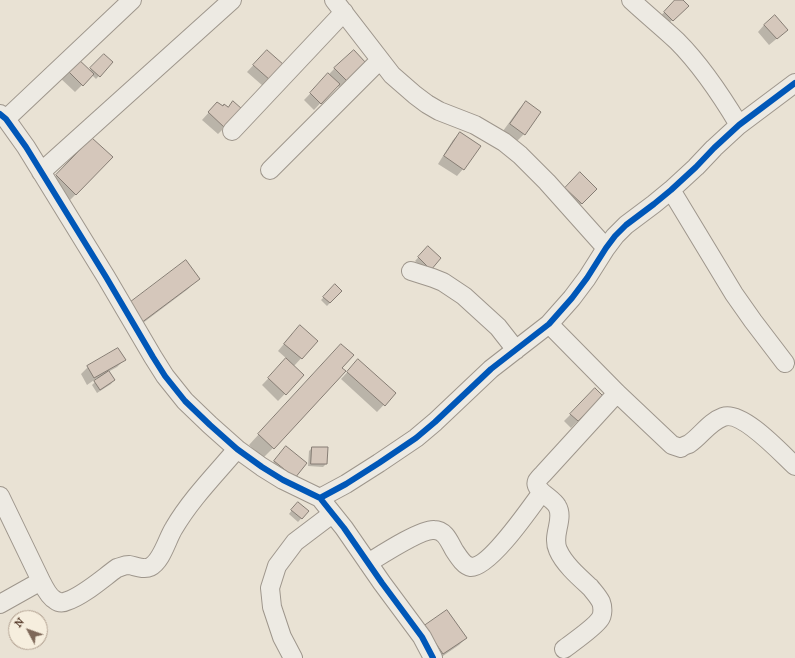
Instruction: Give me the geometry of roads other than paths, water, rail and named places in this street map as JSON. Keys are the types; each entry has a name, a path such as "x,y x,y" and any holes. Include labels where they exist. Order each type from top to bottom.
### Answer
{"street":[{"path":"132,0 3,116 26,147 106,277 164,376 185,401 237,449 267,470 320,498 422,637 434,658"},
{"path":"41,172 232,0"},
{"path":"631,0 676,40 694,60 726,103 739,125"},
{"path":"232,131 339,6 392,75 427,104 439,111 476,125 504,142 520,155 547,182 606,248"},
{"path":"270,170 380,60"},
{"path":"320,498 346,484 397,452 416,438 491,369 549,324 572,298 606,248 626,225 671,190 739,125 795,83"},
{"path":"671,190 734,294 785,363"},
{"path":"411,271 443,282 464,296 498,327 516,350"},
{"path":"549,324 617,393 672,445 680,448 690,443 711,424 724,417 733,416 753,427 795,466"},
{"path":"564,649 600,620 602,603 561,557 555,540 560,511 556,504 536,485 537,481 543,474 617,393"},
{"path":"0,496 40,580 48,593 54,600 66,602 78,596 117,568 128,565 148,568 155,563 160,557 173,530 186,509 237,449"},
{"path":"368,563 403,542 432,529 440,530 446,536 465,564 470,567 476,566 484,561 499,547 542,492"},
{"path":"293,658 282,637 272,607 270,588 277,566 295,542 332,514"},
{"path":"0,604 40,580"}]}
